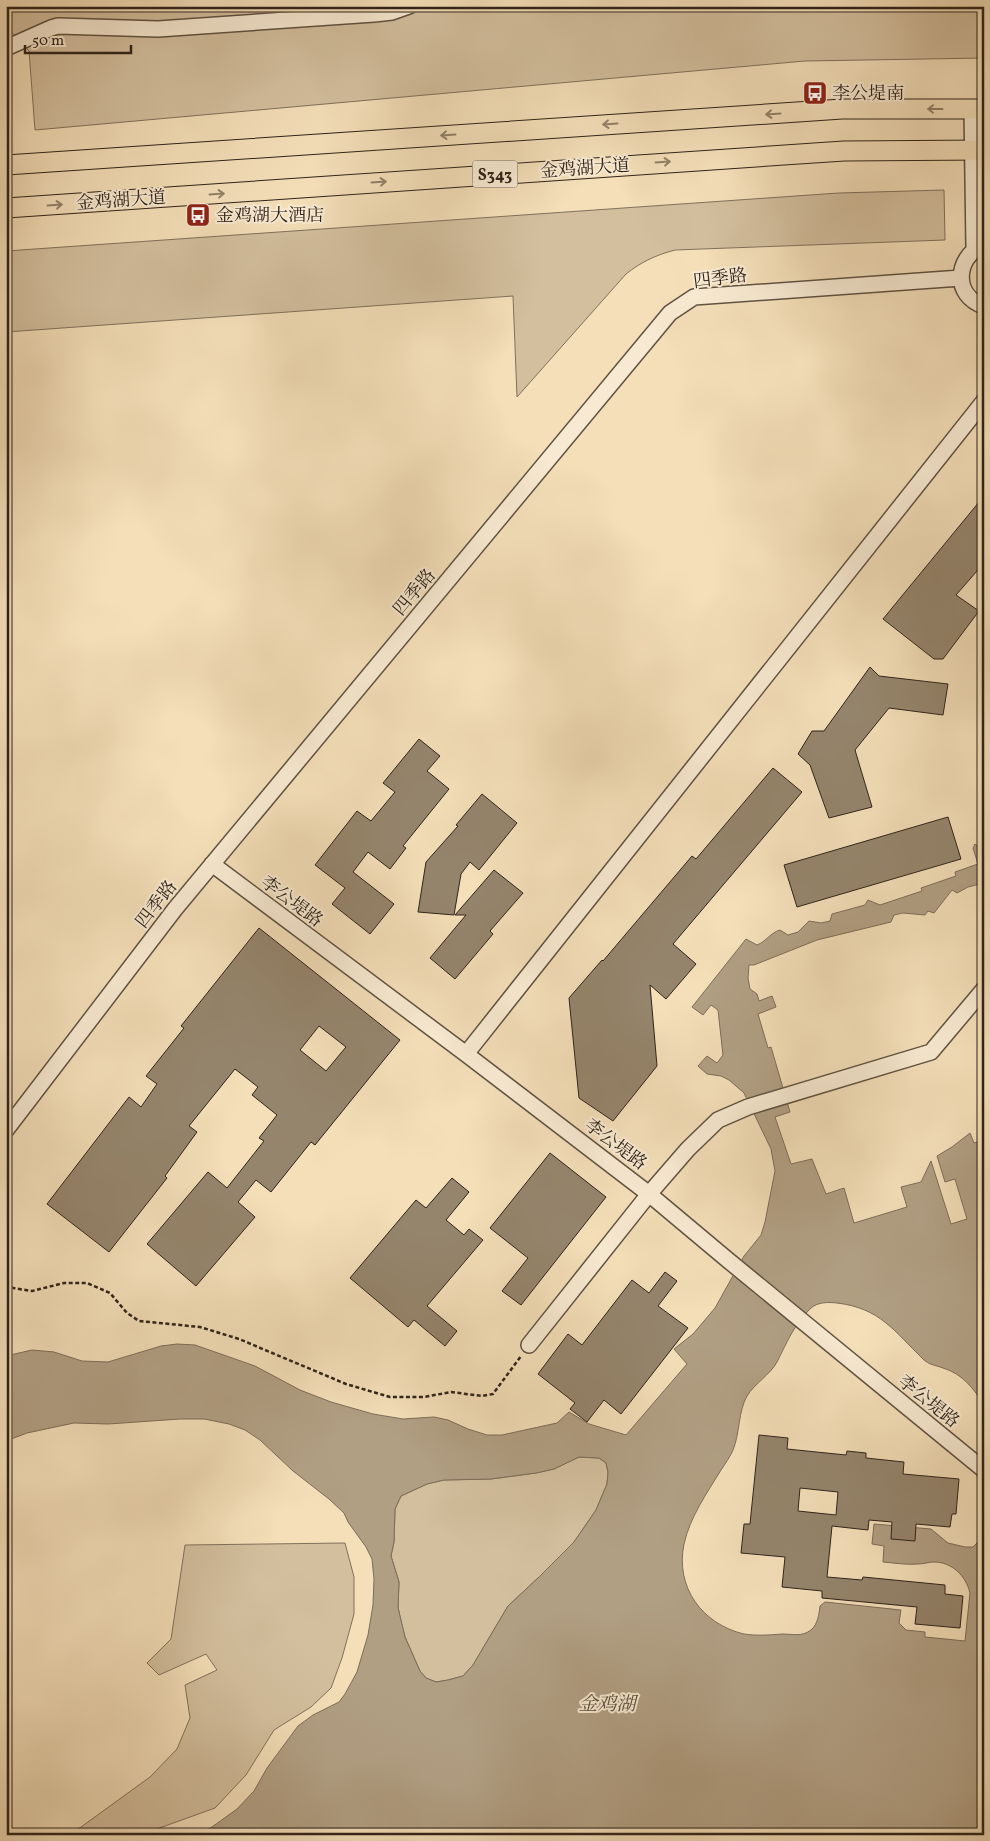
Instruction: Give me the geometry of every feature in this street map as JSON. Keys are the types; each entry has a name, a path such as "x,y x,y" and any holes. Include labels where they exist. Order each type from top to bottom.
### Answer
{"main road":[{"path":"6,166 842,109 978,109"},
{"name":"金鸡湖大道","path":"6,208 844,151 978,150"}],"street":[{"path":"6,48 58,26 158,29 374,14 392,12 410,6"},
{"path":"978,109 979,247 965,259 961,278 968,296 977,304 984,306"},
{"name":"四季路","path":"6,1130 168,917 670,313 694,297 961,278"},
{"path":"466,1054 984,400"},
{"name":"李公堤路","path":"212,864 649,1194 984,1470"},
{"path":"529,1344 649,1194 688,1149 718,1120 748,1107 931,1052 984,989"}],"path":[{"path":"6,1284 13,1288 32,1291 64,1283 87,1283 110,1293 127,1313 140,1321 200,1327 240,1339 346,1384 390,1397 424,1397 450,1392 482,1396 493,1394 529,1344"}],"shaded area":[{"path":"6,6 984,6 984,58 805,61 35,130 29,51 6,26"},
{"path":"944,190 945,240 675,250 649,259 626,274 517,397 513,296 6,332 6,251 839,193"},
{"path":"579,1457 599,1458 606,1463 608,1472 607,1484 596,1510 574,1542 508,1606 473,1665 463,1676 436,1682 426,1678 420,1671 405,1637 398,1607 399,1582 391,1556 394,1542 395,1509 401,1496 427,1484 444,1480 491,1479 536,1473 554,1469"},
{"path":"345,1543 354,1577 354,1614 342,1658 331,1688 311,1707 274,1730 246,1775 215,1808 140,1835 70,1835 150,1777 177,1749 190,1718 185,1685 217,1670 206,1654 159,1675 147,1663 171,1639 185,1545"}],"water":[{"name":"金鸡湖","path":"975,844 984,851 984,883 968,887 957,893 952,890 934,913 928,911 925,915 903,913 894,915 891,922 817,940 754,965 749,965 748,978 750,989 757,994 759,1001 772,996 776,1007 758,1014 768,1048 771,1047 790,1112 775,1117 791,1164 812,1159 826,1194 844,1188 854,1223 907,1207 901,1187 921,1182 931,1161 951,1224 967,1219 955,1179 945,1182 937,1156 970,1133 974,1143 984,1140 984,1405 962,1378 925,1361 894,1330 875,1316 864,1310 837,1303 823,1303 814,1306 796,1326 774,1367 747,1396 742,1409 733,1450 695,1515 684,1544 682,1560 688,1589 704,1612 716,1622 744,1634 804,1634 815,1625 820,1606 825,1602 901,1610 899,1623 906,1630 925,1632 925,1637 965,1641 970,1593 962,1576 947,1564 932,1562 909,1564 883,1562 884,1546 872,1544 874,1524 931,1529 948,1543 965,1547 973,1547 984,1536 984,1835 197,1835 237,1809 254,1791 267,1768 298,1726 313,1715 339,1702 345,1694 357,1672 368,1635 373,1605 374,1579 372,1559 344,1513 293,1471 260,1440 245,1430 229,1424 204,1419 108,1424 74,1423 27,1433 6,1441 6,1356 32,1350 54,1352 82,1361 108,1362 161,1346 177,1344 195,1345 255,1366 300,1390 331,1402 373,1414 403,1419 434,1417 448,1420 487,1435 502,1435 557,1423 569,1412 589,1424 626,1435 687,1364 674,1349 693,1334 715,1308 744,1256 761,1235 775,1171 771,1149 744,1093 729,1080 721,1076 707,1074 698,1066 707,1056 717,1063 723,1055 718,1010 711,1005 703,1015 692,1007 746,939 757,945 777,931 780,930 788,935 798,932 809,921 821,923 830,921 832,914 865,905 868,900 880,905 922,891 921,888 956,876 955,872 978,864 973,848","holes":["579,1457 599,1458 606,1463 608,1472 607,1484 596,1510 574,1542 508,1606 473,1665 463,1676 436,1682 426,1678 420,1671 405,1637 398,1607 399,1582 391,1556 394,1542 395,1509 401,1496 427,1484 444,1480 491,1479 536,1473 554,1469"]}],"building":[{"path":"984,496 984,563 956,595 979,611 943,659 934,659 883,619"},
{"path":"870,667 879,676 948,684 943,715 889,708 855,750 872,807 829,818 810,765 798,754 812,731 824,731"},
{"path":"419,739 440,756 427,771 449,789 403,846 406,848 390,869 368,852 353,872 394,904 370,934 332,904 345,888 315,865 357,811 371,821 395,792 383,783"},
{"path":"773,768 802,792 673,944 696,964 666,999 650,985 657,1066 613,1121 579,1098 569,998 692,856 696,859"},
{"path":"482,794 517,823 479,870 470,862 461,874 454,915 418,912 426,862 458,826 456,825"},
{"path":"948,817 961,859 797,907 784,865"},
{"path":"494,870 523,893 490,931 493,934 455,979 430,958 466,915 455,915"},
{"path":"259,928 400,1040 315,1145 311,1142 271,1192 256,1180 238,1202 255,1217 196,1286 147,1244 208,1172 227,1188 264,1141 259,1138 277,1115 252,1095 258,1087 235,1069 189,1126 197,1132 165,1176 167,1178 109,1252 47,1204 129,1097 141,1107 157,1084 146,1076 184,1028 181,1026","holes":["319,1026 346,1047 326,1071 300,1050"]},
{"path":"550,1153 606,1197 521,1305 502,1291 528,1258 490,1228"},
{"path":"452,1178 469,1192 446,1220 464,1235 469,1229 483,1240 427,1306 457,1331 445,1346 414,1320 408,1327 350,1278 416,1200 426,1208"},
{"path":"665,1272 677,1281 658,1306 688,1328 621,1414 604,1400 587,1422 570,1409 575,1403 538,1374 568,1334 582,1345 632,1280 649,1293"},
{"path":"759,1435 788,1438 787,1449 846,1455 847,1451 866,1453 866,1458 904,1462 903,1474 959,1479 956,1514 952,1514 950,1527 916,1524 915,1541 891,1539 892,1522 869,1520 868,1530 832,1526 827,1577 862,1580 863,1577 945,1585 945,1594 963,1596 960,1628 915,1624 917,1607 822,1598 822,1591 782,1587 785,1557 741,1553 744,1524 750,1524","holes":["800,1488 838,1492 836,1515 798,1511"]}],"place":[{"name":"李公堤南","path":"815,93"},
{"name":"金鸡湖大酒店","path":"198,215"}]}
